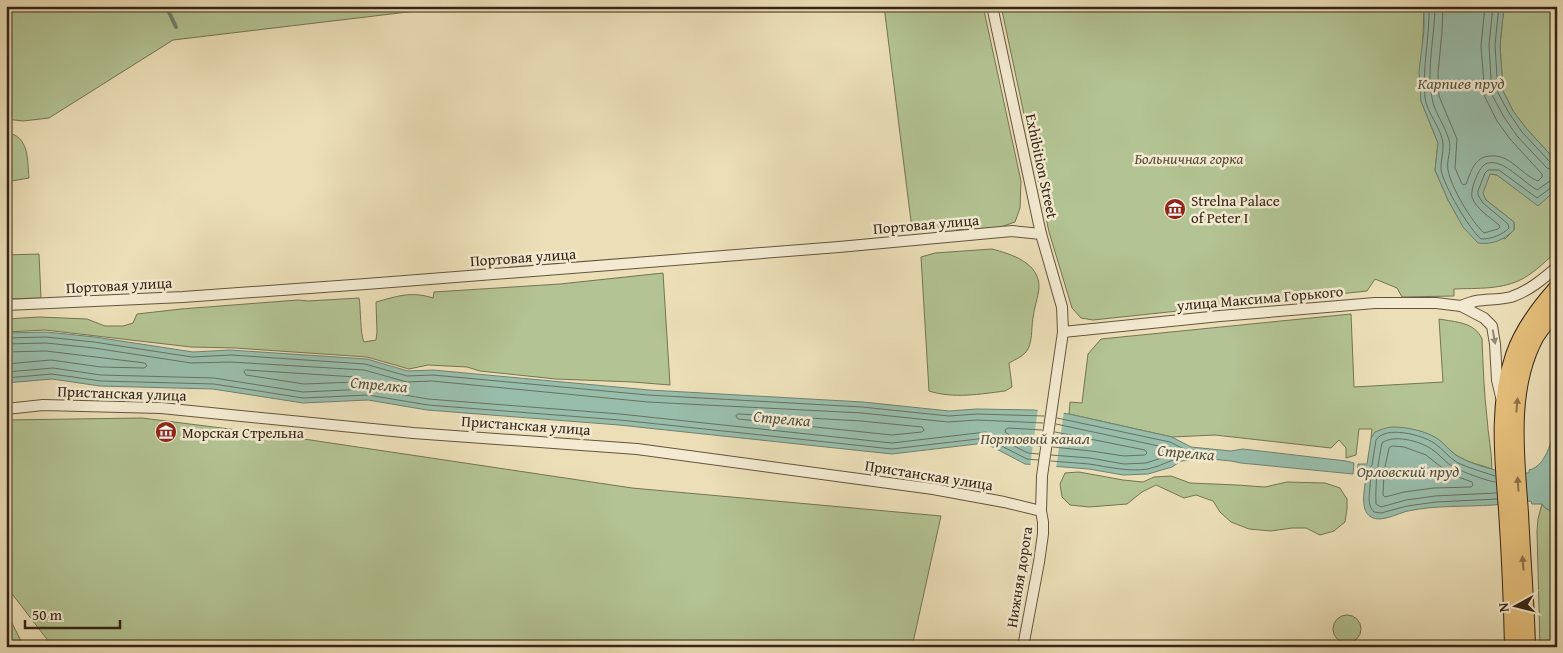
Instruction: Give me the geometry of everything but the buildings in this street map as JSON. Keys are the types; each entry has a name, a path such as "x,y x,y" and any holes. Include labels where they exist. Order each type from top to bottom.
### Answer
{"main road":[{"path":"1513,647 1513,515 1510,454 1503,411 1514,355 1535,315 1557,288"},
{"path":"1510,454 1523,371 1536,337 1557,309"},
{"path":"1513,515 1527,647"}],"street":[{"name":"Exhibition Street","path":"992,6 1041,234 1062,307 1063,332"},
{"name":"Портовая улица","path":"6,305 182,297 366,284 848,246 1012,231 1041,234"},
{"path":"1461,306 1475,301 1497,299 1522,293 1557,267"},
{"name":"улица Максима Горького","path":"1063,332 1375,303 1436,303 1461,306"},
{"path":"1461,306 1484,318 1492,326 1497,380 1503,411"},
{"name":"Нижняя дорога","path":"1023,647 1043,534 1041,510 1042,476 1063,332"},
{"name":"Пристанская улица","path":"6,409 43,405 161,408 412,432 637,449 933,489 1041,510"}],"green space":[{"path":"6,6 458,6 173,40 49,118 23,121 6,119"},
{"path":"884,6 983,6 1021,181 1020,208 1015,222 998,228 919,231 912,229"},
{"name":"Больничная горка","path":"1001,6 1424,6 1421,101 1438,143 1435,170 1448,200 1464,227 1505,239 1514,230 1514,222 1486,200 1482,193 1490,174 1497,175 1538,205 1557,189 1557,251 1533,272 1516,282 1490,288 1454,289 1454,296 1402,297 1397,288 1375,279 1367,291 1093,320 1081,318 1072,308 1049,232"},
{"path":"1504,6 1557,6 1557,162 1513,111 1503,91 1500,45"},
{"path":"6,132 19,139 26,150 29,178 6,182"},
{"path":"992,249 1023,261 1035,272 1038,279 1039,288 1030,344 1024,354 1009,363 1012,387 1005,391 967,395 948,395 929,391 921,257 935,253"},
{"path":"39,254 41,298 6,299 6,255"},
{"path":"663,273 670,385 556,379 480,371 467,367 428,365 409,369 367,357 191,347 45,330 6,332 6,319 39,317 87,319 105,326 123,326 133,323 137,314 298,300 359,298 364,342 376,340 376,302 398,296 418,295 433,298 434,292 560,284"},
{"path":"1351,314 1354,387 1443,382 1439,319 1470,326 1479,333 1482,339 1485,398 1492,469 1459,457 1433,436 1404,428 1384,429 1377,432 1371,438 1372,429 1359,429 1356,455 1346,458 1346,448 1339,440 1331,448 1215,435 1172,437 1069,414 1070,402 1082,403 1088,354 1101,339"},
{"path":"142,418 277,435 632,488 941,516 912,647 53,647 6,586 6,420"},
{"path":"1079,472 1143,482 1154,477 1171,476 1190,483 1265,487 1287,482 1325,483 1340,488 1347,499 1345,522 1334,531 1320,535 1306,528 1271,531 1249,529 1231,522 1220,512 1213,501 1196,495 1184,498 1156,485 1142,492 1127,504 1089,507 1070,505 1062,497 1060,484 1065,473"},
{"path":"1542,504 1545,508 1557,514 1557,647 1540,647 1537,531"},
{"path":"6,611 24,647 6,647"},
{"path":"1347,615 1357,619 1361,629 1357,639 1347,643 1337,639 1333,629 1337,619"}],"water":[{"name":"Карпиев пруд","path":"1424,6 1504,6 1500,45 1503,91 1513,111 1557,162 1557,189 1538,206 1497,175 1490,174 1483,193 1486,200 1514,222 1514,230 1506,237 1493,242 1478,243 1463,227 1448,200 1435,170 1438,143 1421,101 1419,72 1424,30"},
{"name":"Портовый канал","path":"46,332 95,337 193,352 230,350 367,359 408,371 433,370 649,390 863,402 949,411 977,409 1034,410 1069,414 1172,437 1191,447 1231,451 1243,449 1346,461 1354,463 1353,474 1211,459 1181,461 1172,467 1148,474 1123,475 1089,469 1025,464 985,443 892,454 619,425 427,410 368,400 303,403 213,389 100,386 52,379 6,383 6,333"},
{"name":"Орловский пруд","path":"1557,418 1557,514 1545,508 1542,504 1532,504 1531,501 1429,508 1408,511 1380,519 1375,519 1367,514 1364,504 1366,477 1357,476 1358,464 1367,464 1371,438 1375,432 1393,427 1416,430 1433,436 1452,452 1469,462 1486,468 1529,473 1529,470 1541,462 1545,456"}],"pier":[{"path":"1038,408 1064,411 1056,469 1030,467"}],"waterway":[{"path":"166,6 176,27"}],"place":[{"name":"Strelna Palace of Peter I","path":"1175,209"},
{"name":"Морская Стрельна","path":"166,432"}],"water label":[{"name":"Стрелка","path":"379,384"},
{"name":"Стрелка","path":"782,418"},
{"name":"Стрелка","path":"1186,452"}]}
